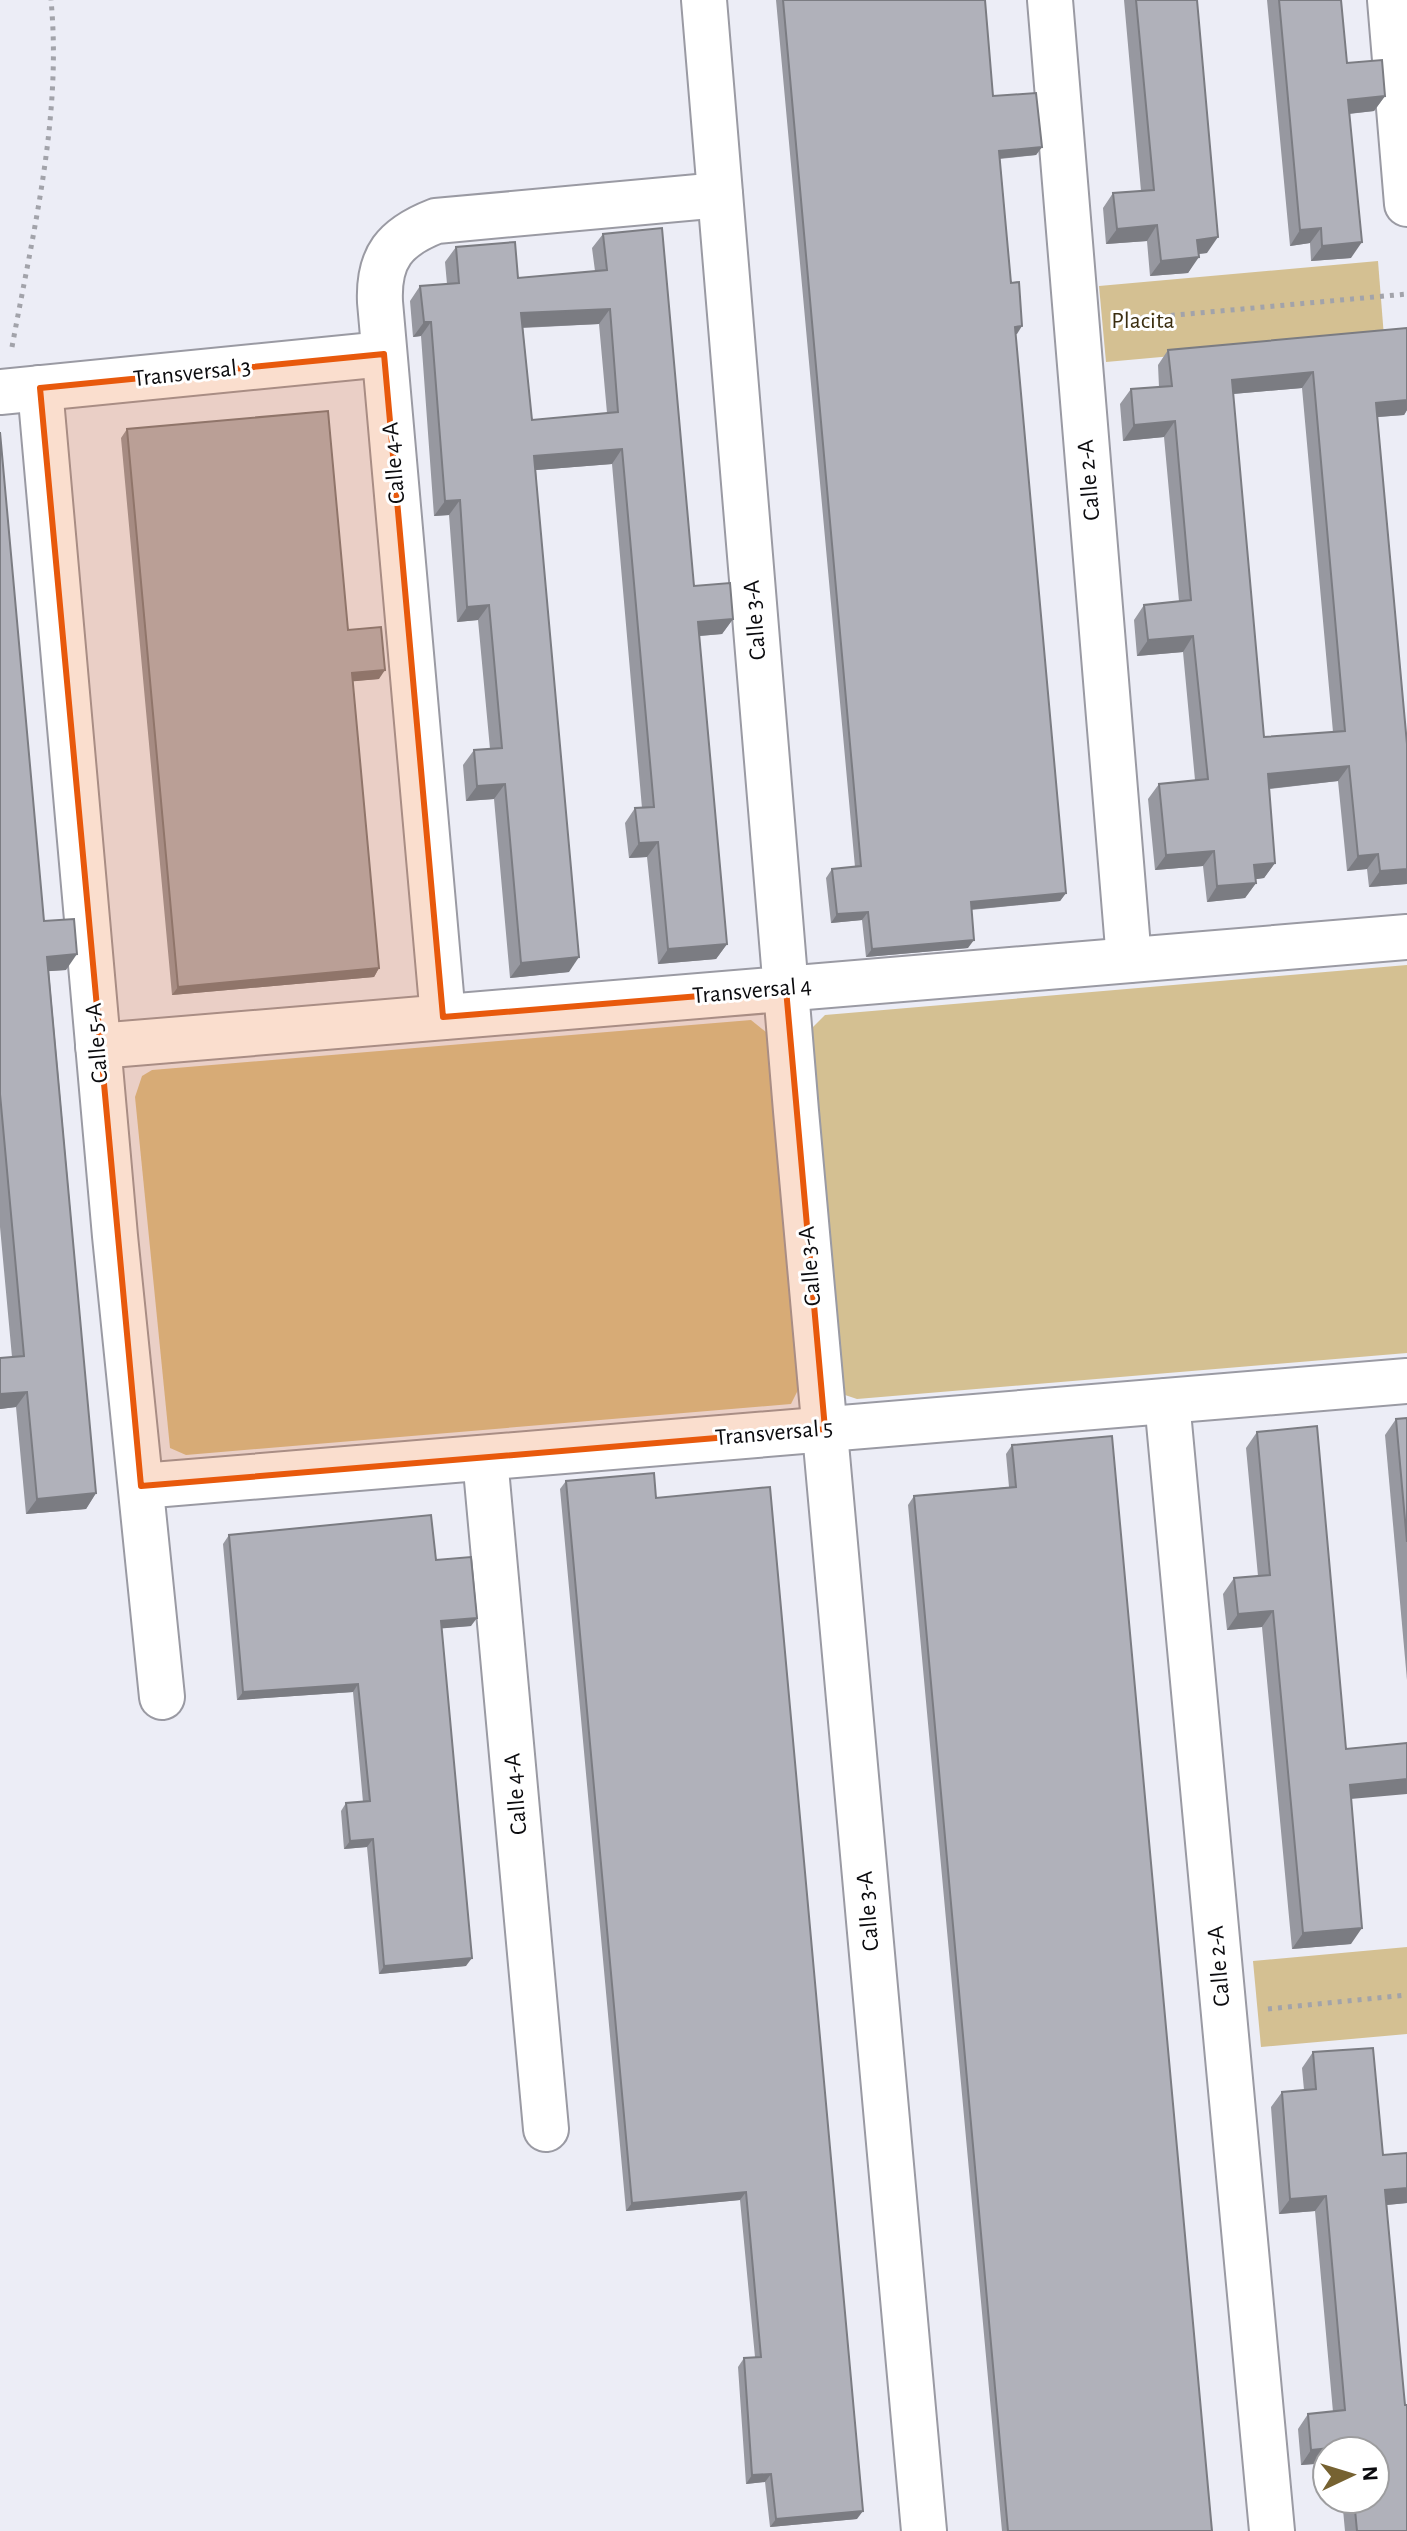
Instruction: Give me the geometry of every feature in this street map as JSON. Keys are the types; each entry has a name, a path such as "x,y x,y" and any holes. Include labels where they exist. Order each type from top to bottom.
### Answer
{"street":[{"name":"Calle 3-A","path":"704,0 786,989 924,2531"},
{"name":"Calle 2-A","path":"1050,0 1129,960"},
{"path":"1390,0 1407,204"},
{"name":"Calle 4-A","path":"443,1017 384,354 379,285 383,267 402,237 415,229 458,218 720,195"},
{"name":"Transversal 3","path":"15,390 384,354"},
{"name":"Calle 5-A","path":"15,390 98,1046 162,1697"},
{"name":"Transversal 4","path":"98,1046 1407,937"},
{"name":"Transversal 5","path":"141,1486 1407,1381"},
{"name":"Calle 2-A","path":"1167,1401 1272,2531"},
{"name":"Calle 4-A","path":"485,1458 546,2129"}],"path":[{"path":"15,390 52,124 56,64 51,0"},
{"path":"1076,324 1407,294"},
{"path":"1223,2014 1407,1995"}],"highlighted area":[{"path":"384,354 443,1017 786,989 825,1429 141,1486 40,388"}],"green space":[{"name":"Placita","path":"1378,261 1384,337 1106,362 1099,286"},
{"path":"1407,965 1407,1353 857,1399 845,1395 811,1029 825,1015"},
{"path":"751,1020 766,1032 798,1390 791,1404 186,1455 170,1448 135,1097 142,1076 152,1070"},
{"path":"1407,1947 1407,2034 1261,2047 1253,1961"}],"building":[{"path":"783,0 985,0 993,96 1036,93 1042,147 999,151 1011,283 1019,282 1022,326 1015,327 1066,893 971,902 974,940 872,949 868,912 837,914 832,869 861,866"},
{"path":"1136,0 1197,0 1218,237 1197,240 1199,257 1161,261 1157,225 1117,229 1113,193 1154,190"},
{"path":"1279,0 1341,0 1347,63 1382,60 1385,96 1348,100 1362,242 1322,246 1321,228 1300,230"},
{"path":"662,228 694,586 730,583 733,619 698,622 727,944 668,949 658,842 639,843 635,808 654,807 622,449 534,456 579,957 521,963 505,784 477,786 474,750 502,748 489,605 467,607 460,500 445,501 431,322 424,322 420,286 459,283 456,247 515,242 518,278 607,270 603,234","holes":["610,309 618,412 532,420 521,313"]},
{"path":"1407,328 1407,400 1376,403 1407,744 1407,869 1380,871 1378,854 1358,856 1349,766 1268,774 1275,863 1254,865 1256,883 1217,886 1214,851 1166,855 1159,784 1208,779 1193,636 1148,640 1144,605 1191,600 1175,421 1134,425 1131,389 1172,386 1168,350","holes":["1313,372 1345,731 1264,737 1232,380"]},
{"path":"328,411 348,630 381,627 385,670 352,673 379,968 178,987 127,429"},
{"path":"0,432 44,921 74,919 77,954 47,957 96,1493 37,1499 27,1392 0,1394 0,1358 24,1356 0,1094"},
{"path":"1407,1418 1407,1542 1396,1419"},
{"path":"1317,1426 1346,1749 1407,1743 1407,1779 1350,1785 1362,1928 1303,1933 1273,1611 1238,1614 1234,1578 1270,1575 1257,1432"},
{"path":"1112,1436 1212,2531 1008,2531 914,1496 1016,1487 1012,1445"},
{"path":"654,1473 656,1498 770,1487 863,2511 776,2519 771,2474 752,2475 744,2358 761,2357 746,2192 632,2203 566,1481"},
{"path":"431,1515 436,1560 471,1557 477,1618 441,1621 472,1958 384,1966 373,1839 350,1841 346,1803 370,1801 358,1684 243,1692 229,1535"},
{"path":"1373,2048 1383,2155 1407,2153 1407,2188 1385,2190 1407,2405 1407,2531 1357,2531 1356,2515 1391,2515 1391,2435 1311,2435 1311,2450 1308,2414 1345,2410 1326,2196 1290,2199 1282,2092 1316,2089 1313,2052"}]}
